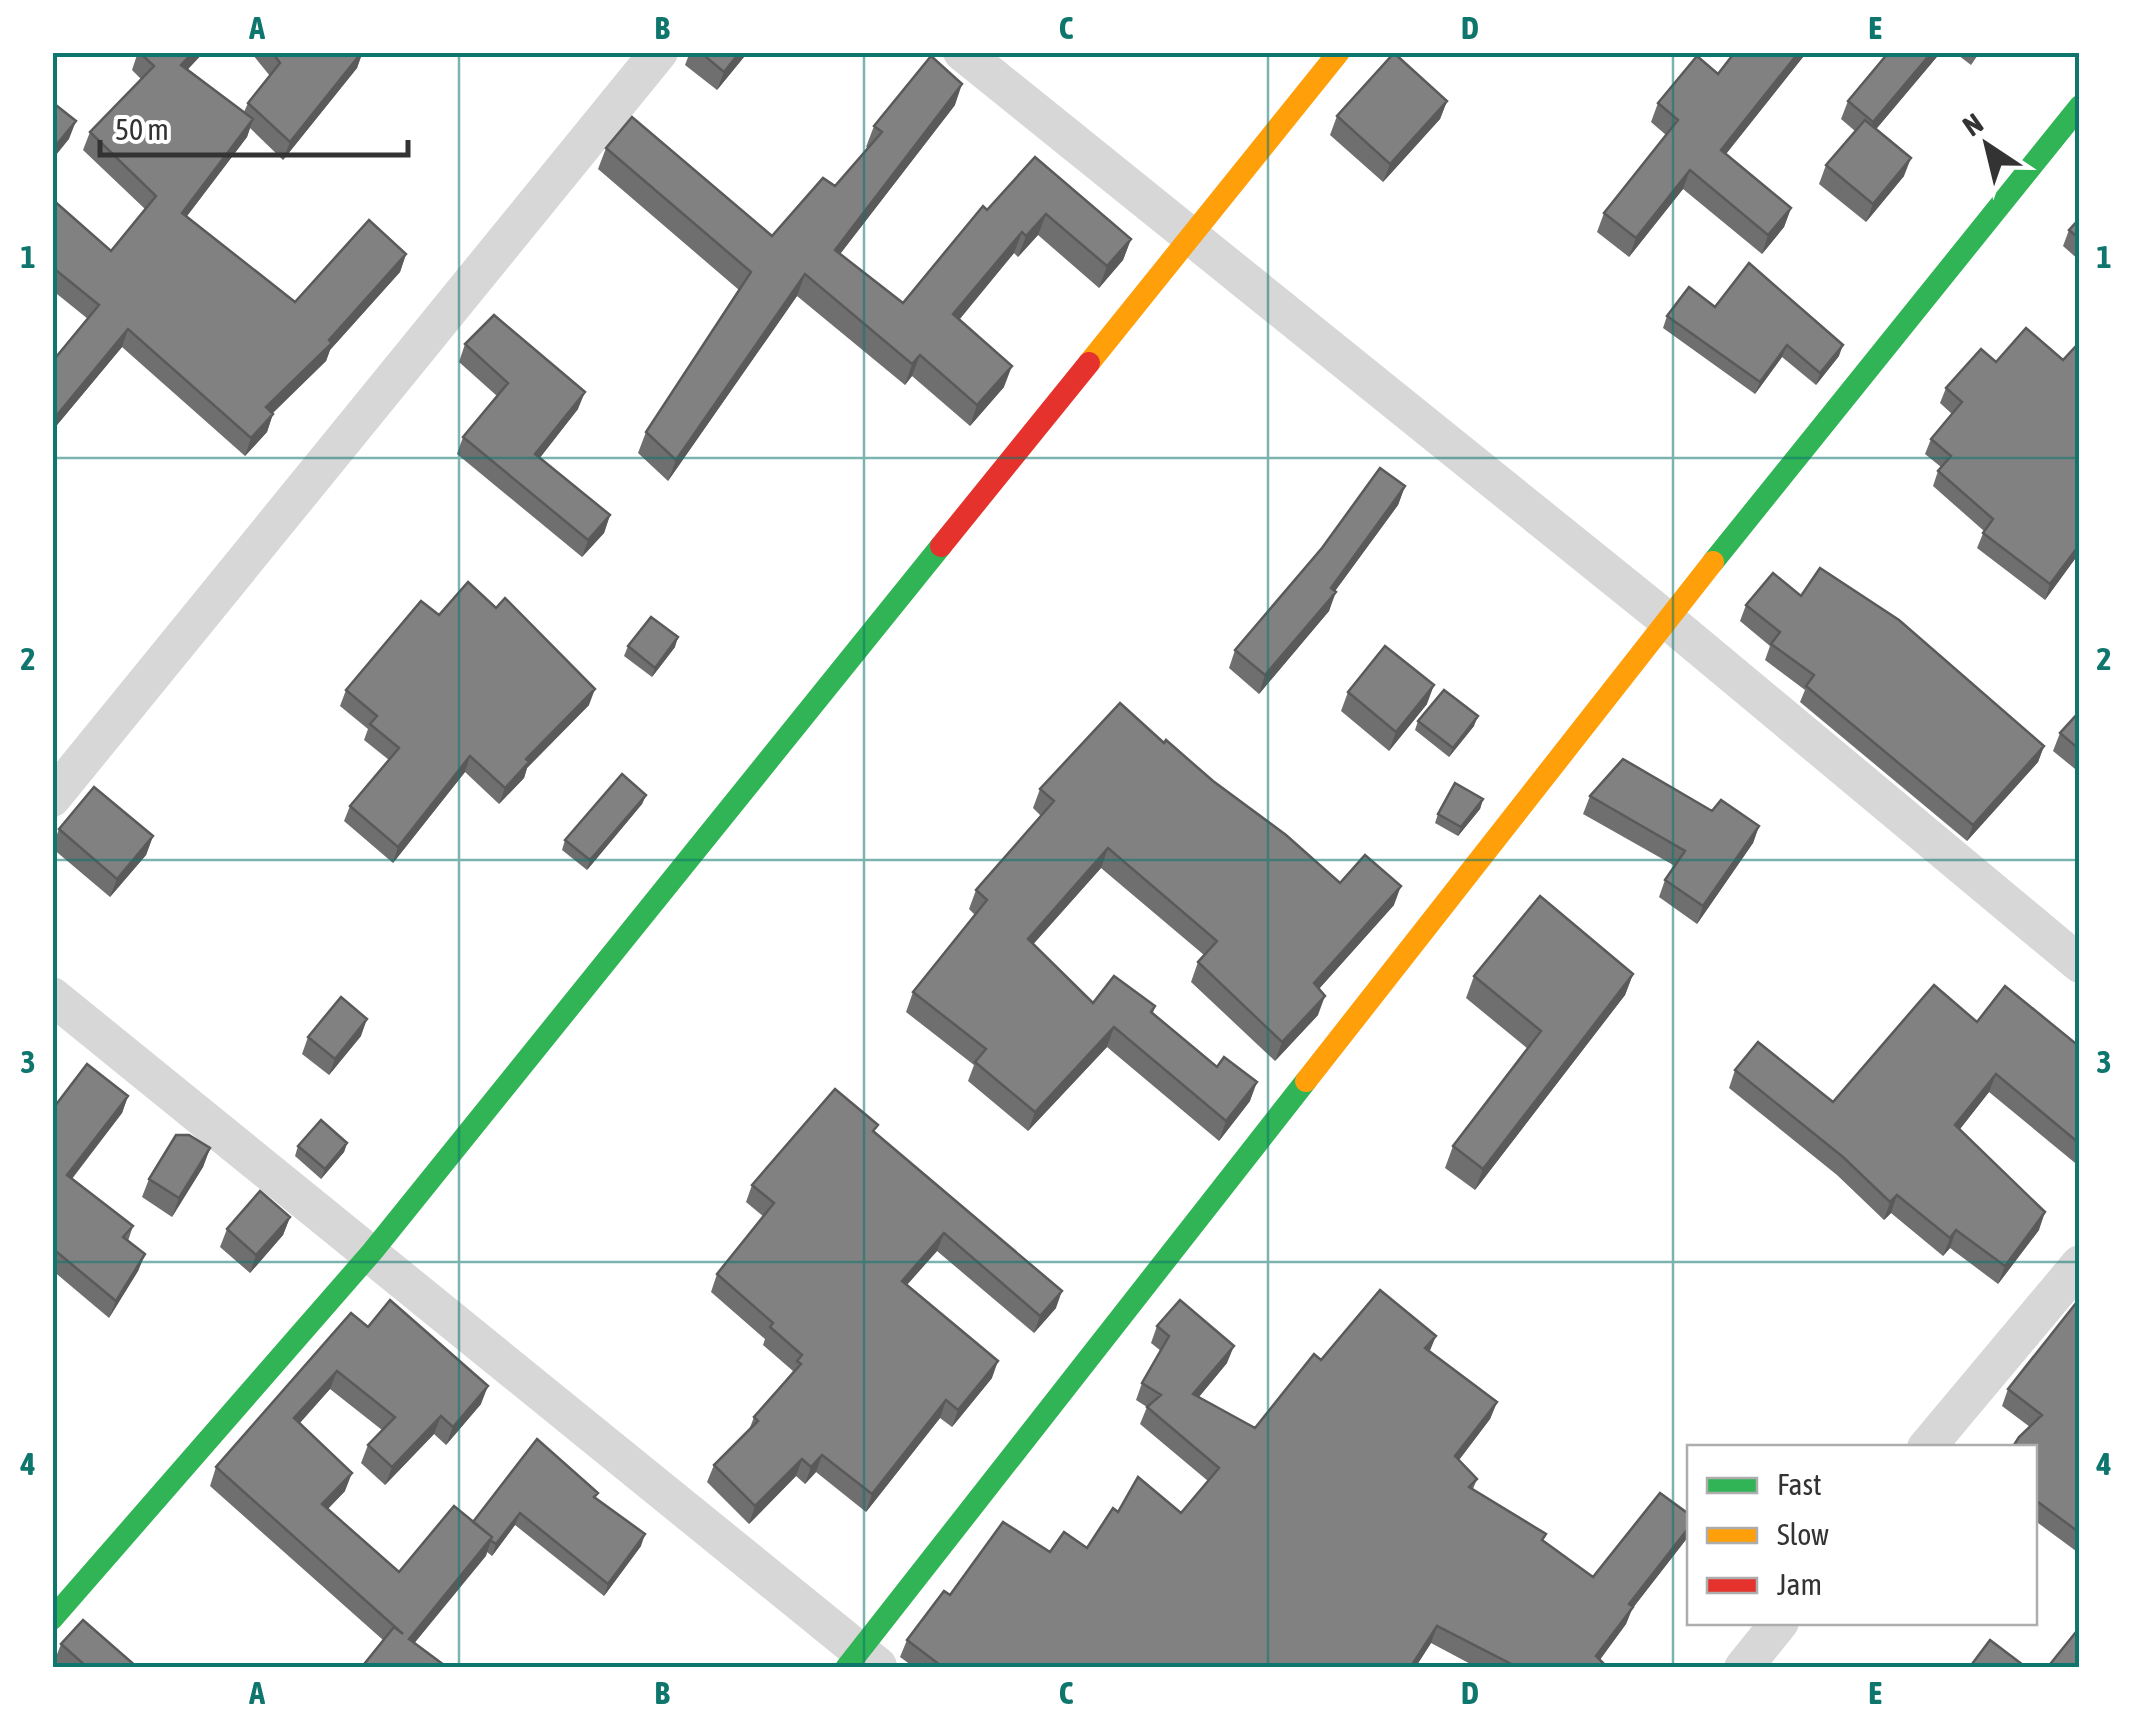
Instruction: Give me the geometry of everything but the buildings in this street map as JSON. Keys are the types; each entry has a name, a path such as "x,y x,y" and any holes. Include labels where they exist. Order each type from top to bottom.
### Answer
{"street":[{"path":"52,798 660,52"},
{"path":"962,52 1667,620 2080,964"},
{"path":"52,1618 372,1252 1340,52"},
{"path":"52,996 372,1252 862,1662 1667,620 2080,106"},
{"path":"1929,1445 2080,1264"},
{"path":"1742,1668 1778,1625"}],"traffic: fast":[{"path":"1713,562 2080,106"},
{"path":"52,1619 372,1252 941,546"},
{"path":"846,1668 1306,1081"}],"traffic: slow":[{"path":"1089,363 1339,52"},
{"path":"1306,1081 1713,562"}],"traffic: jam":[{"path":"941,546 1089,363"}]}
